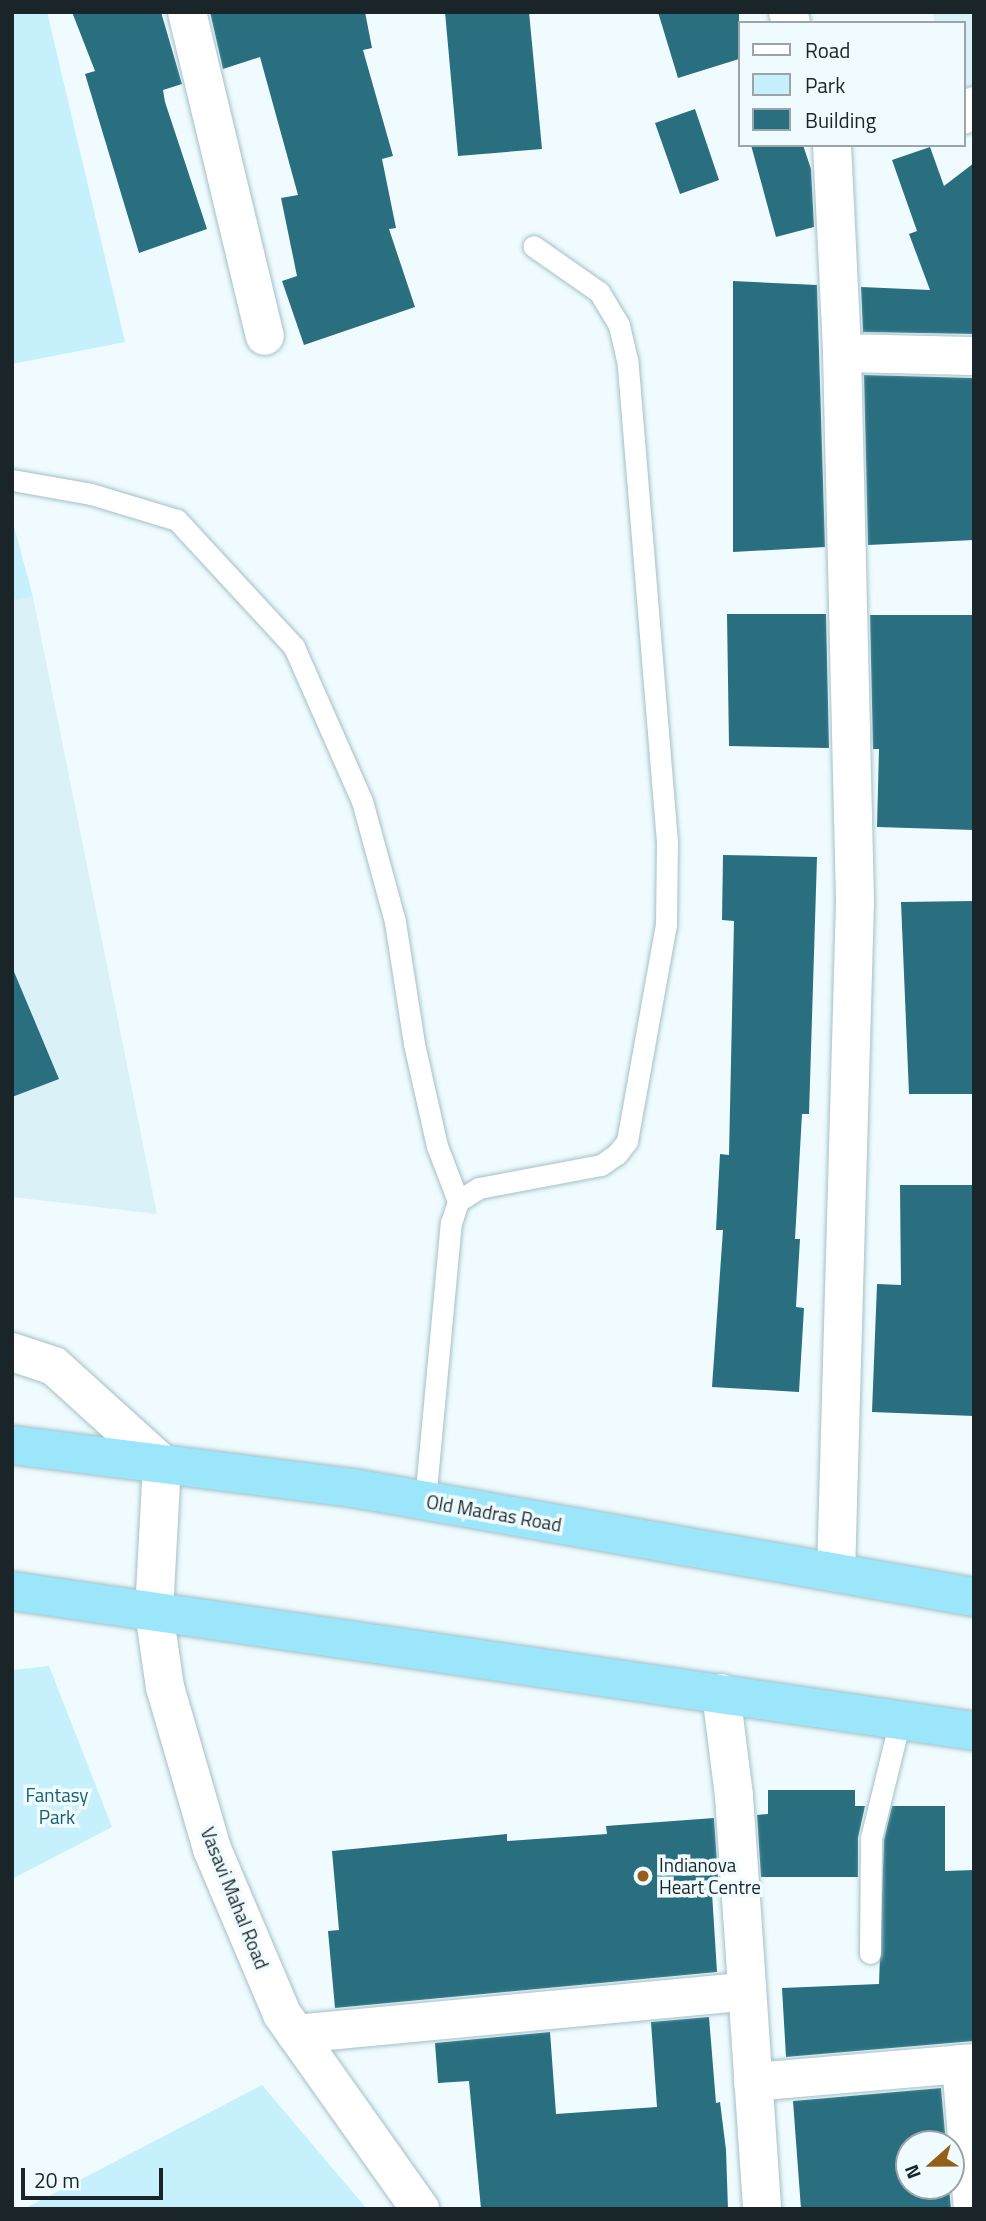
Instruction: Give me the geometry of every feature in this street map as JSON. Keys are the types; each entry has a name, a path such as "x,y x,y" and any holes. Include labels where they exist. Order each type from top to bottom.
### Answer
{"highway":[{"name":"Old Madras Road","path":"12,1445 425,1501 974,1597"},
{"path":"12,1591 974,1731"}],"street":[{"path":"187,12 265,336"},
{"path":"836,1573 855,902 842,353 843,147"},
{"path":"842,353 974,356"},
{"path":"12,1352 54,1366 162,1464"},
{"name":"Vasavi Mahal Road","path":"162,1464 154,1612 165,1687 212,1849 282,2014 419,2209"},
{"path":"721,1693 734,1796 761,2209"},
{"path":"296,2034 747,1991"},
{"path":"753,2082 967,2064 973,2209"}],"lane":[{"path":"458,1200 479,1188 601,1165 617,1154 626,1141 666,924 667,842 627,360 619,325 599,292 533,246"},
{"path":"12,480 91,494 177,520 294,647 362,801 395,922 414,1044 436,1146 458,1200 451,1223 425,1501"},
{"path":"870,1953 870,1838 900,1720"}],"shaded area":[{"path":"932,12 974,12 974,84 965,91 965,21 934,21"},
{"path":"33,597 157,1214 12,1197 12,600"}],"green space":[{"path":"12,12 47,12 125,342 12,364"},
{"path":"12,519 33,597 12,600"},
{"name":"Fantasy Park","path":"49,1666 112,1827 12,1879 12,1670"},
{"path":"262,2085 367,2209 24,2209"}],"building":[{"path":"72,12 161,12 182,84 163,90 165,102 207,229 139,253 85,74 95,71"},
{"path":"210,12 365,12 372,48 363,50 393,156 382,159 396,228 389,229 415,307 304,345 282,281 297,276 281,198 298,195 260,57 223,69"},
{"path":"445,12 529,12 542,149 458,156"},
{"path":"658,12 739,12 738,59 678,78"},
{"path":"695,109 719,180 680,194 655,123"},
{"path":"752,147 804,147 811,169 814,227 776,237"},
{"path":"930,147 944,186 974,163 974,334 863,332 861,287 930,290 909,234 917,231 892,160"},
{"path":"733,281 817,285 825,547 733,552"},
{"path":"864,375 974,378 974,540 868,545"},
{"path":"727,614 826,614 829,748 729,746"},
{"path":"870,615 974,615 974,830 877,827 879,749 873,749"},
{"path":"723,855 817,857 809,1114 802,1114 795,1239 800,1239 796,1307 804,1308 799,1392 712,1387 723,1230 716,1230 720,1154 729,1155 734,921 722,920"},
{"path":"974,901 974,1094 909,1094 901,902"},
{"path":"12,967 59,1079 12,1097"},
{"path":"900,1185 974,1185 974,1416 872,1412 877,1284 901,1285"},
{"path":"768,1790 855,1790 855,1806 865,1806 858,1838 858,1877 761,1877 757,1815 768,1814"},
{"path":"892,1806 945,1806 945,1871 974,1870 974,2041 786,2057 782,1988 879,1984 884,1840"},
{"path":"714,1818 718,1877 711,1877 717,1972 335,2008 328,1931 339,1930 332,1851 507,1834 507,1841 607,1834 606,1826"},
{"path":"709,2017 716,2103 720,2102 726,2150 728,2209 481,2209 469,2081 438,2083 435,2043 550,2032 556,2114 657,2107 651,2022"},
{"path":"941,2088 945,2130 895,2130 895,2200 950,2200 951,2209 801,2209 793,2101"}],"place":[{"name":"Indianova Heart Centre","path":"643,1876"}]}
